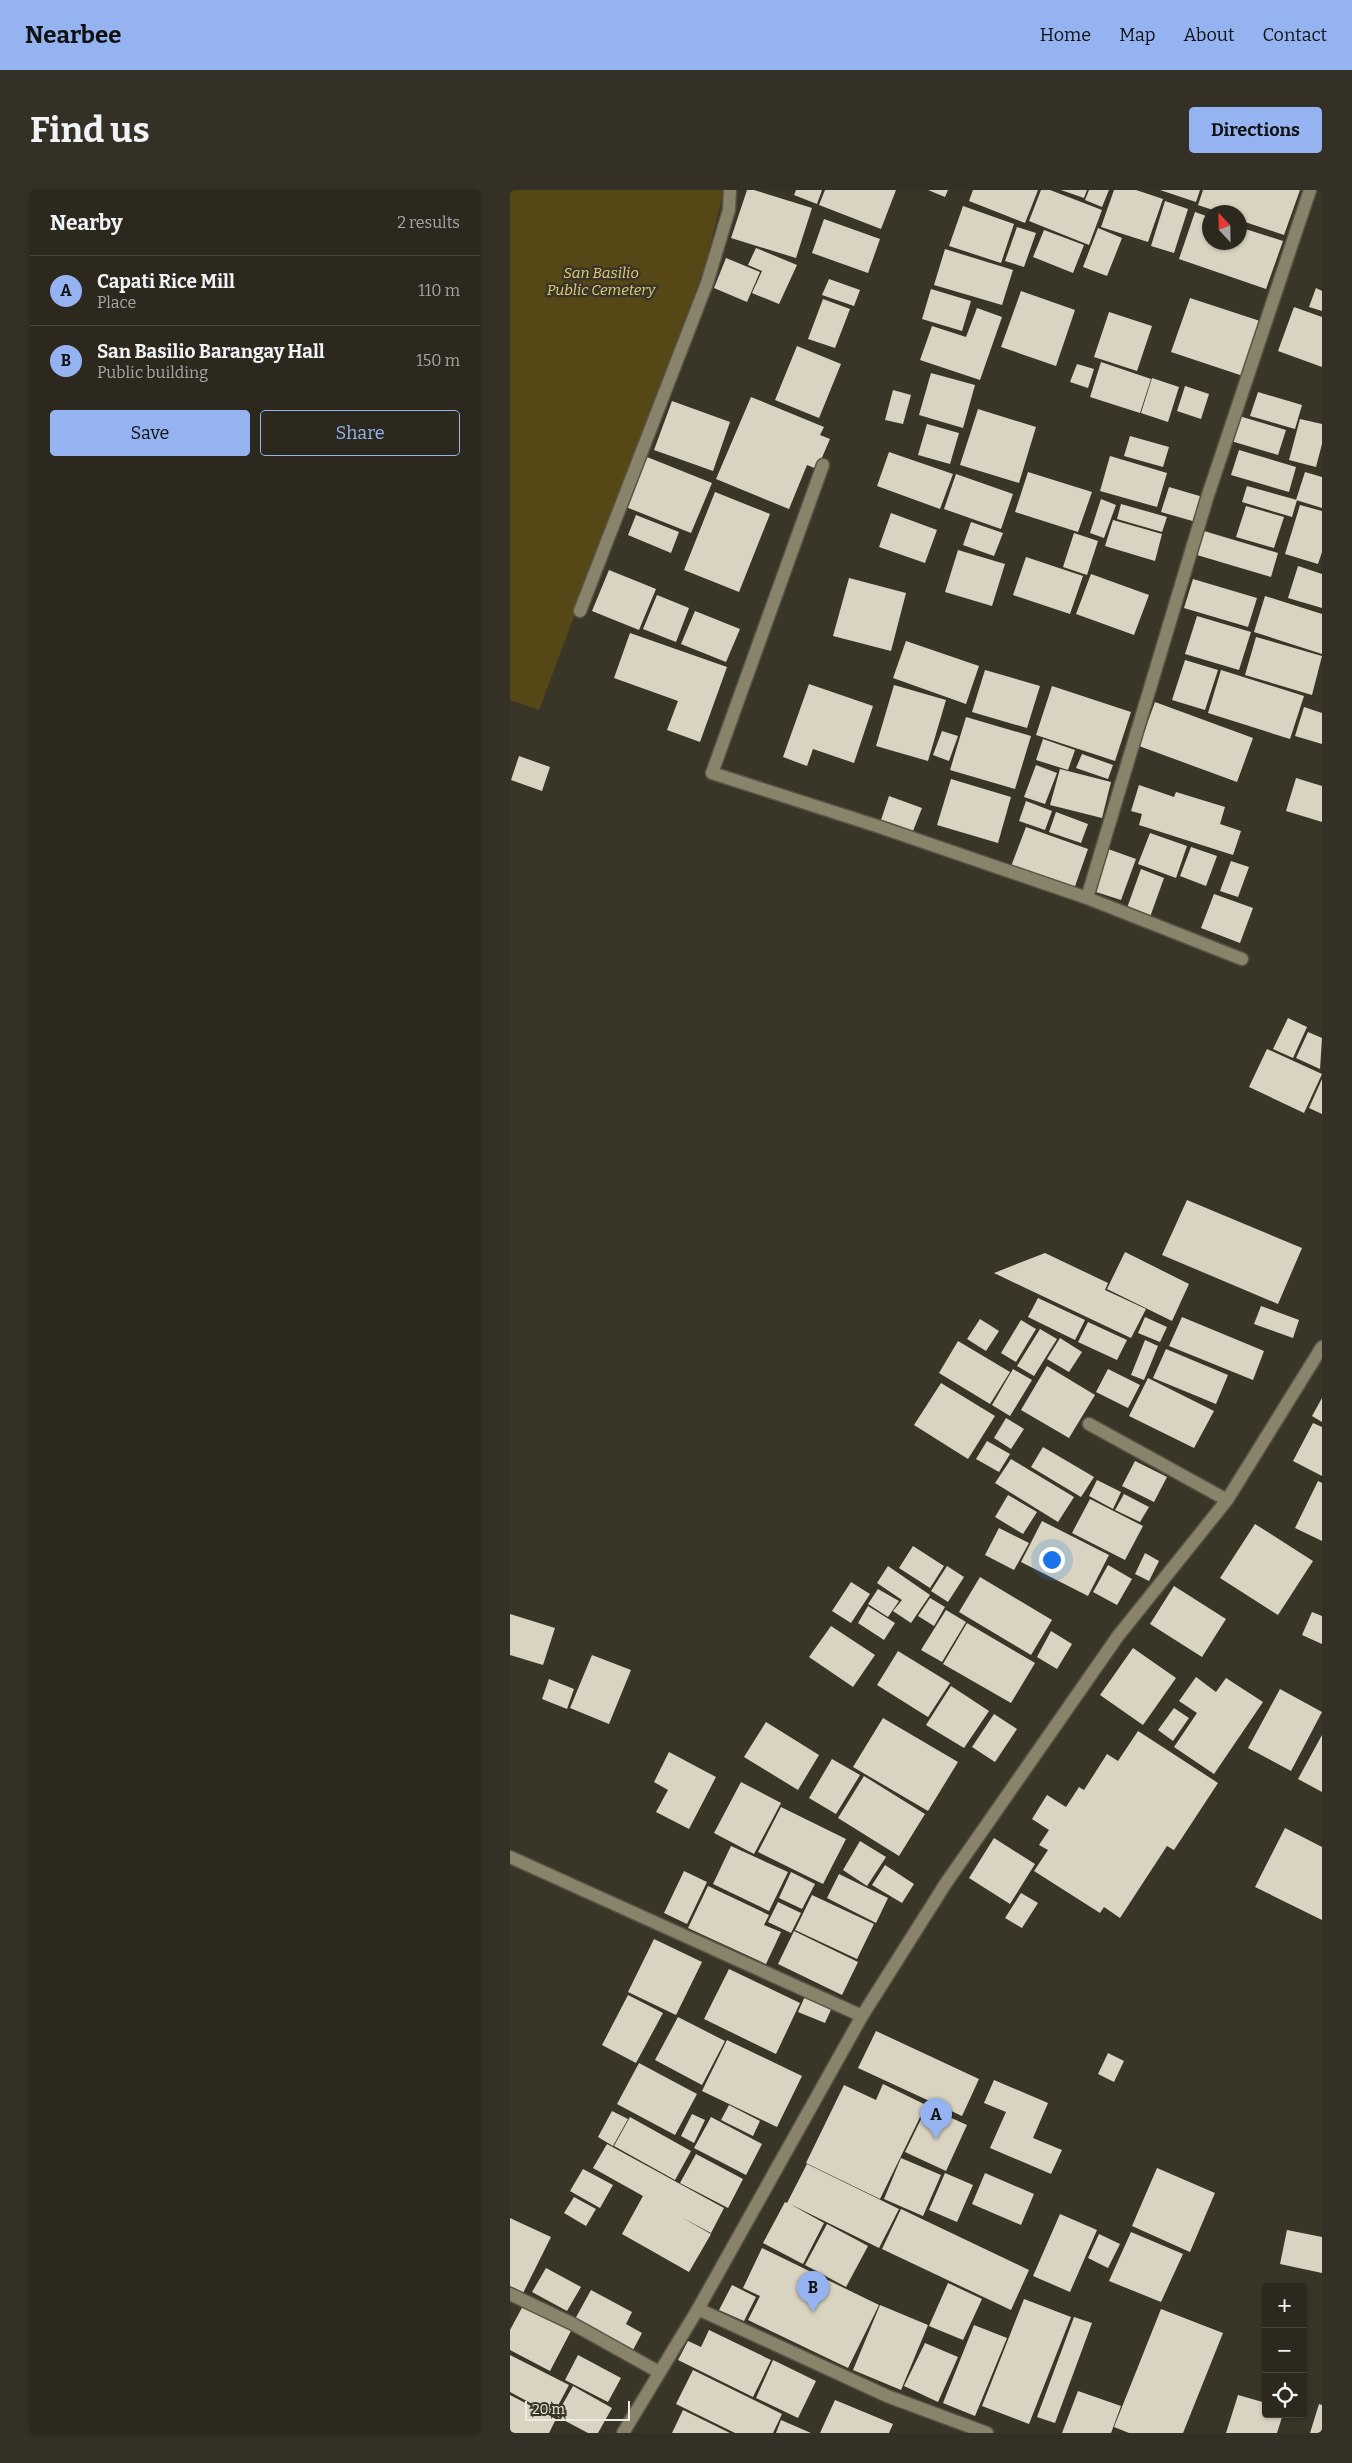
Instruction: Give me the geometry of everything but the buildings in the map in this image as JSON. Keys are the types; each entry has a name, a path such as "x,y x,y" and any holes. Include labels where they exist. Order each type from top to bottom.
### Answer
{"street":[{"path":"580,611 707,283 729,210 730,190"},
{"path":"1087,898 1208,495 1310,190"},
{"path":"824,465 712,773 877,826 1087,898 1242,959"},
{"path":"623,2433 698,2309 862,2016 946,1883 1118,1636 1226,1500 1322,1347"},
{"path":"1089,1424 1226,1500"},
{"path":"510,1857 862,2016"},
{"path":"510,2294 570,2323 660,2372"},
{"path":"698,2309 887,2396 987,2433"}],"green space":[{"name":"San Basilio Public Cemetery","path":"510,190 724,190 705,266 539,710 510,700"}],"place":[{"name":"Capati Rice Mill","path":"936,2139"},
{"name":"San Basilio Barangay Hall","path":"813,2312"}]}
